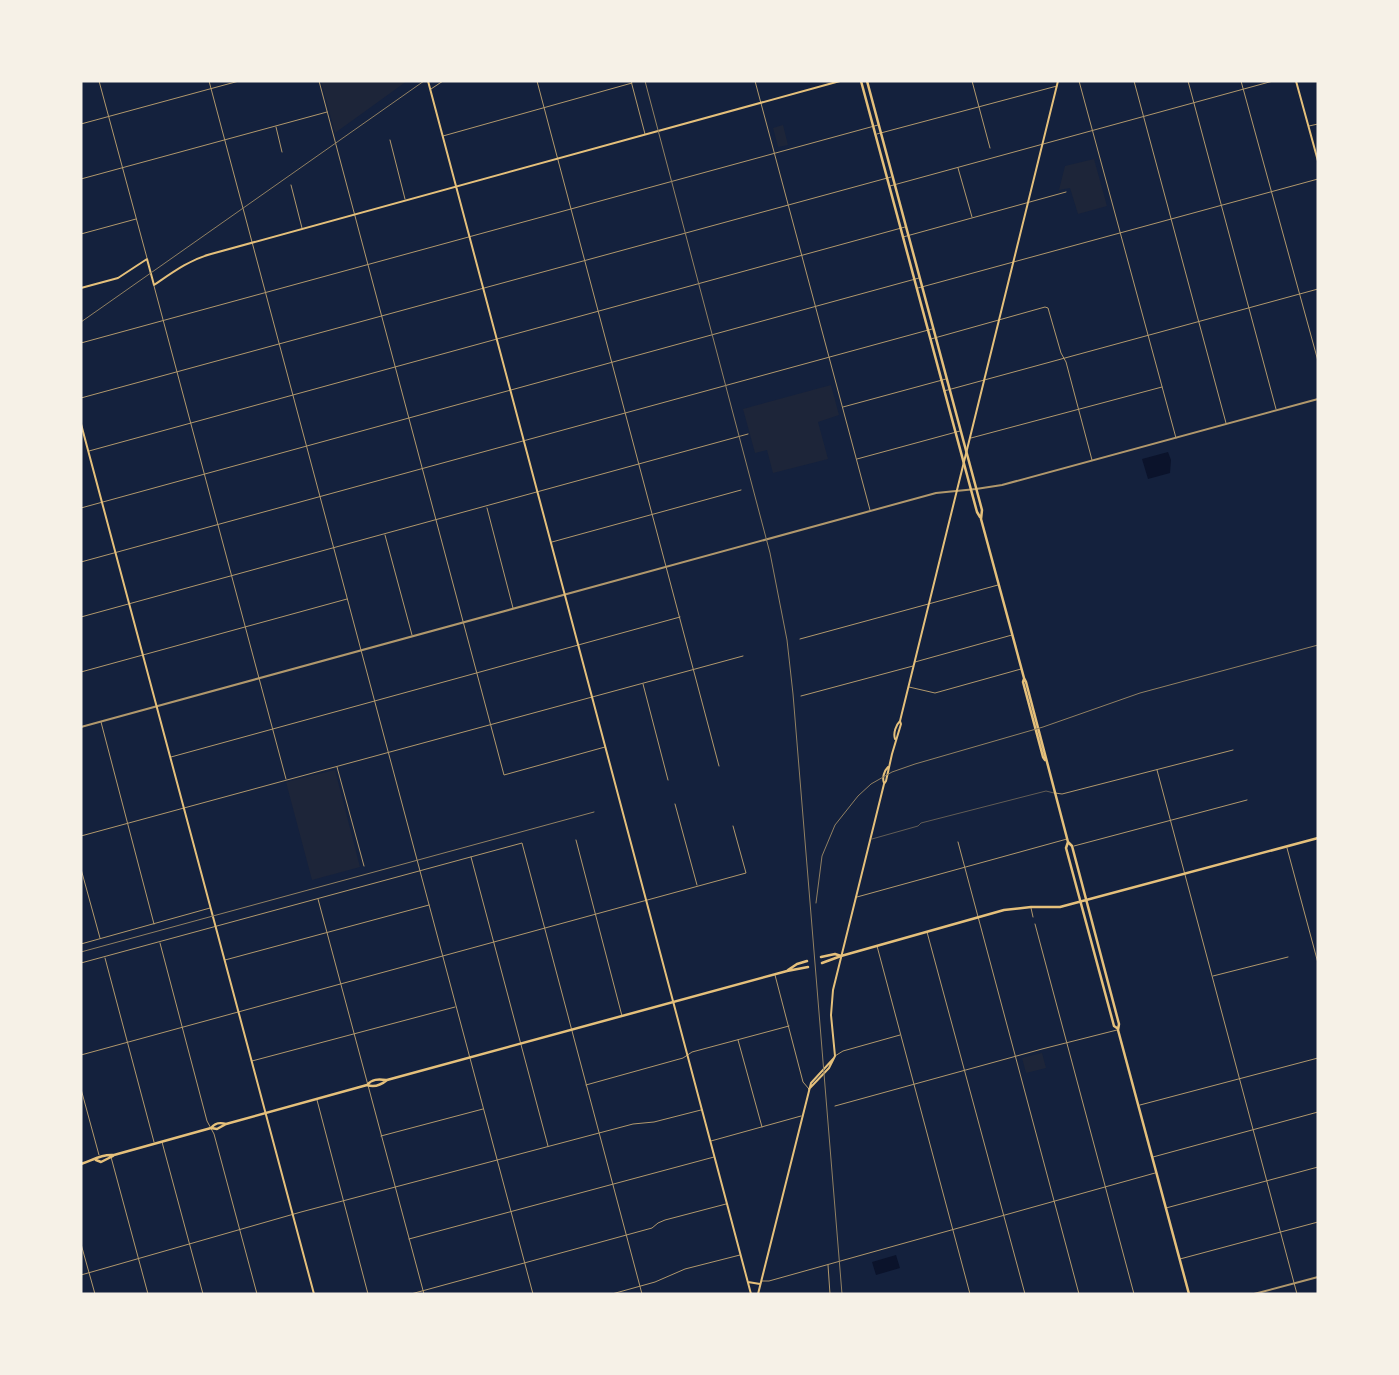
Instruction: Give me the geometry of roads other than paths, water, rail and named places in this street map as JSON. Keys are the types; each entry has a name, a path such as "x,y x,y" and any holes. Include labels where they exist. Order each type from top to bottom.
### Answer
{"main road":[{"path":"428,81 752,1294"},
{"path":"81,288 118,278 147,259 154,285 196,258 840,81"},
{"path":"861,81 954,432 977,512 981,518 1022,669 1025,691 1043,757 1046,761 1068,841 1072,846 1120,1024 1118,1029"},
{"path":"867,81 982,510 981,518"},
{"path":"758,1294 808,1089 816,1076 836,1056 831,1006 833,990 884,784 883,780 895,739 897,723 900,721 914,666 1058,81"},
{"path":"1296,81 1318,161"},
{"path":"81,424 314,1294"},
{"path":"822,963 1004,910 1031,907 1060,907 1318,838"},
{"path":"1068,841 1066,848 1080,902 1114,1026 1118,1029 1189,1294"},
{"path":"821,957 834,954 841,956"},
{"path":"787,971 796,964 807,961"},
{"path":"81,1164 95,1160 99,1156 112,1155 211,1128 214,1124 221,1122 226,1124 367,1085 371,1081 387,1080 775,974 808,967"},
{"path":"367,1085 372,1087 381,1085 387,1080"},
{"path":"95,1160 101,1162 112,1155"},
{"path":"748,1282 760,1283"}],"street":[{"path":"100,81 147,259"},
{"path":"209,81 533,1294"},
{"path":"81,124 239,81"},
{"path":"319,81 504,775 606,747"},
{"path":"430,90 443,81"},
{"path":"537,81 719,766"},
{"path":"755,81 870,511"},
{"path":"972,81 990,148"},
{"path":"1079,81 1176,438"},
{"path":"1134,81 1226,424"},
{"path":"1188,81 1277,410"},
{"path":"1241,81 1318,361"},
{"path":"889,186 1273,81"},
{"path":"443,136 632,82 646,135"},
{"path":"875,135 1058,85"},
{"path":"81,179 327,112"},
{"path":"1308,126 1318,124"},
{"path":"81,343 878,125"},
{"path":"275,126 282,152"},
{"path":"390,140 406,200"},
{"path":"958,167 972,218"},
{"path":"81,398 892,176"},
{"path":"916,289 1318,179"},
{"path":"291,185 302,229"},
{"path":"902,237 1066,192"},
{"path":"81,234 136,219"},
{"path":"88,451 906,227"},
{"path":"81,508 919,278"},
{"path":"154,285 286,780"},
{"path":"943,391 1318,289"},
{"path":"930,339 1045,307 1048,308 1079,409 1092,460"},
{"path":"81,562 933,329"},
{"path":"843,408 946,379"},
{"path":"970,438 1162,387"},
{"path":"81,727 936,492 997,486 1318,399"},
{"path":"856,459 960,431"},
{"path":"81,617 748,434"},
{"path":"551,542 741,490"},
{"path":"486,507 513,608"},
{"path":"385,534 412,636"},
{"path":"800,639 999,585"},
{"path":"81,672 347,599"},
{"path":"170,757 680,618"},
{"path":"915,662 1012,635"},
{"path":"81,836 743,656"},
{"path":"801,696 914,666"},
{"path":"908,687 935,693 1022,669"},
{"path":"643,683 668,780"},
{"path":"101,722 154,924"},
{"path":"1055,793 1062,794 1233,750"},
{"path":"337,766 364,866"},
{"path":"1157,770 1297,1294"},
{"path":"1072,846 1247,800"},
{"path":"675,804 698,886"},
{"path":"81,1055 746,873 733,826"},
{"path":"576,840 622,1016"},
{"path":"856,897 1068,841"},
{"path":"958,842 1079,1294"},
{"path":"81,964 522,843 642,1294"},
{"path":"1287,847 1318,963"},
{"path":"471,857 548,1146"},
{"path":"81,869 100,938"},
{"path":"318,898 380,1136 424,1294"},
{"path":"224,960 429,905"},
{"path":"1031,907 1033,917"},
{"path":"81,944 210,908"},
{"path":"1036,924 1134,1294"},
{"path":"927,932 1025,1294"},
{"path":"160,941 257,1294"},
{"path":"876,946 970,1294"},
{"path":"1314,949 1318,948"},
{"path":"105,957 155,1144"},
{"path":"1213,976 1288,957"},
{"path":"775,974 804,1082 808,1089"},
{"path":"251,1061 456,1007"},
{"path":"586,1085 684,1058 692,1052 788,1026"},
{"path":"835,1106 1118,1029"},
{"path":"836,1056 843,1051 900,1035"},
{"path":"738,1040 762,1127"},
{"path":"1138,1106 1318,1058"},
{"path":"81,1089 99,1156"},
{"path":"317,1099 368,1294"},
{"path":"380,1136 483,1109"},
{"path":"81,1275 343,1200 633,1124 654,1122 702,1109"},
{"path":"1152,1157 1318,1112"},
{"path":"711,1141 802,1116"},
{"path":"162,1142 203,1294"},
{"path":"112,1155 148,1294"},
{"path":"408,1239 715,1157"},
{"path":"1166,1208 1318,1168"},
{"path":"760,1283 1156,1173"},
{"path":"411,1294 652,1228 665,1220 728,1204"},
{"path":"1179,1259 1318,1222"},
{"path":"81,1244 95,1294"},
{"path":"612,1294 655,1282 674,1273 741,1254"},
{"path":"828,1264 830,1294"},
{"path":"1254,1294 1318,1277"}],"lane":[{"path":"870,840 918,826 921,823 1046,791 1055,793"}],"railway":[{"path":"81,322 424,81"},
{"path":"645,81 770,553 787,640 842,1294"},
{"path":"816,903 822,856 835,825 858,796 871,784 892,772 1043,727 1140,693 1318,645"},
{"path":"81,952 594,812"}]}
